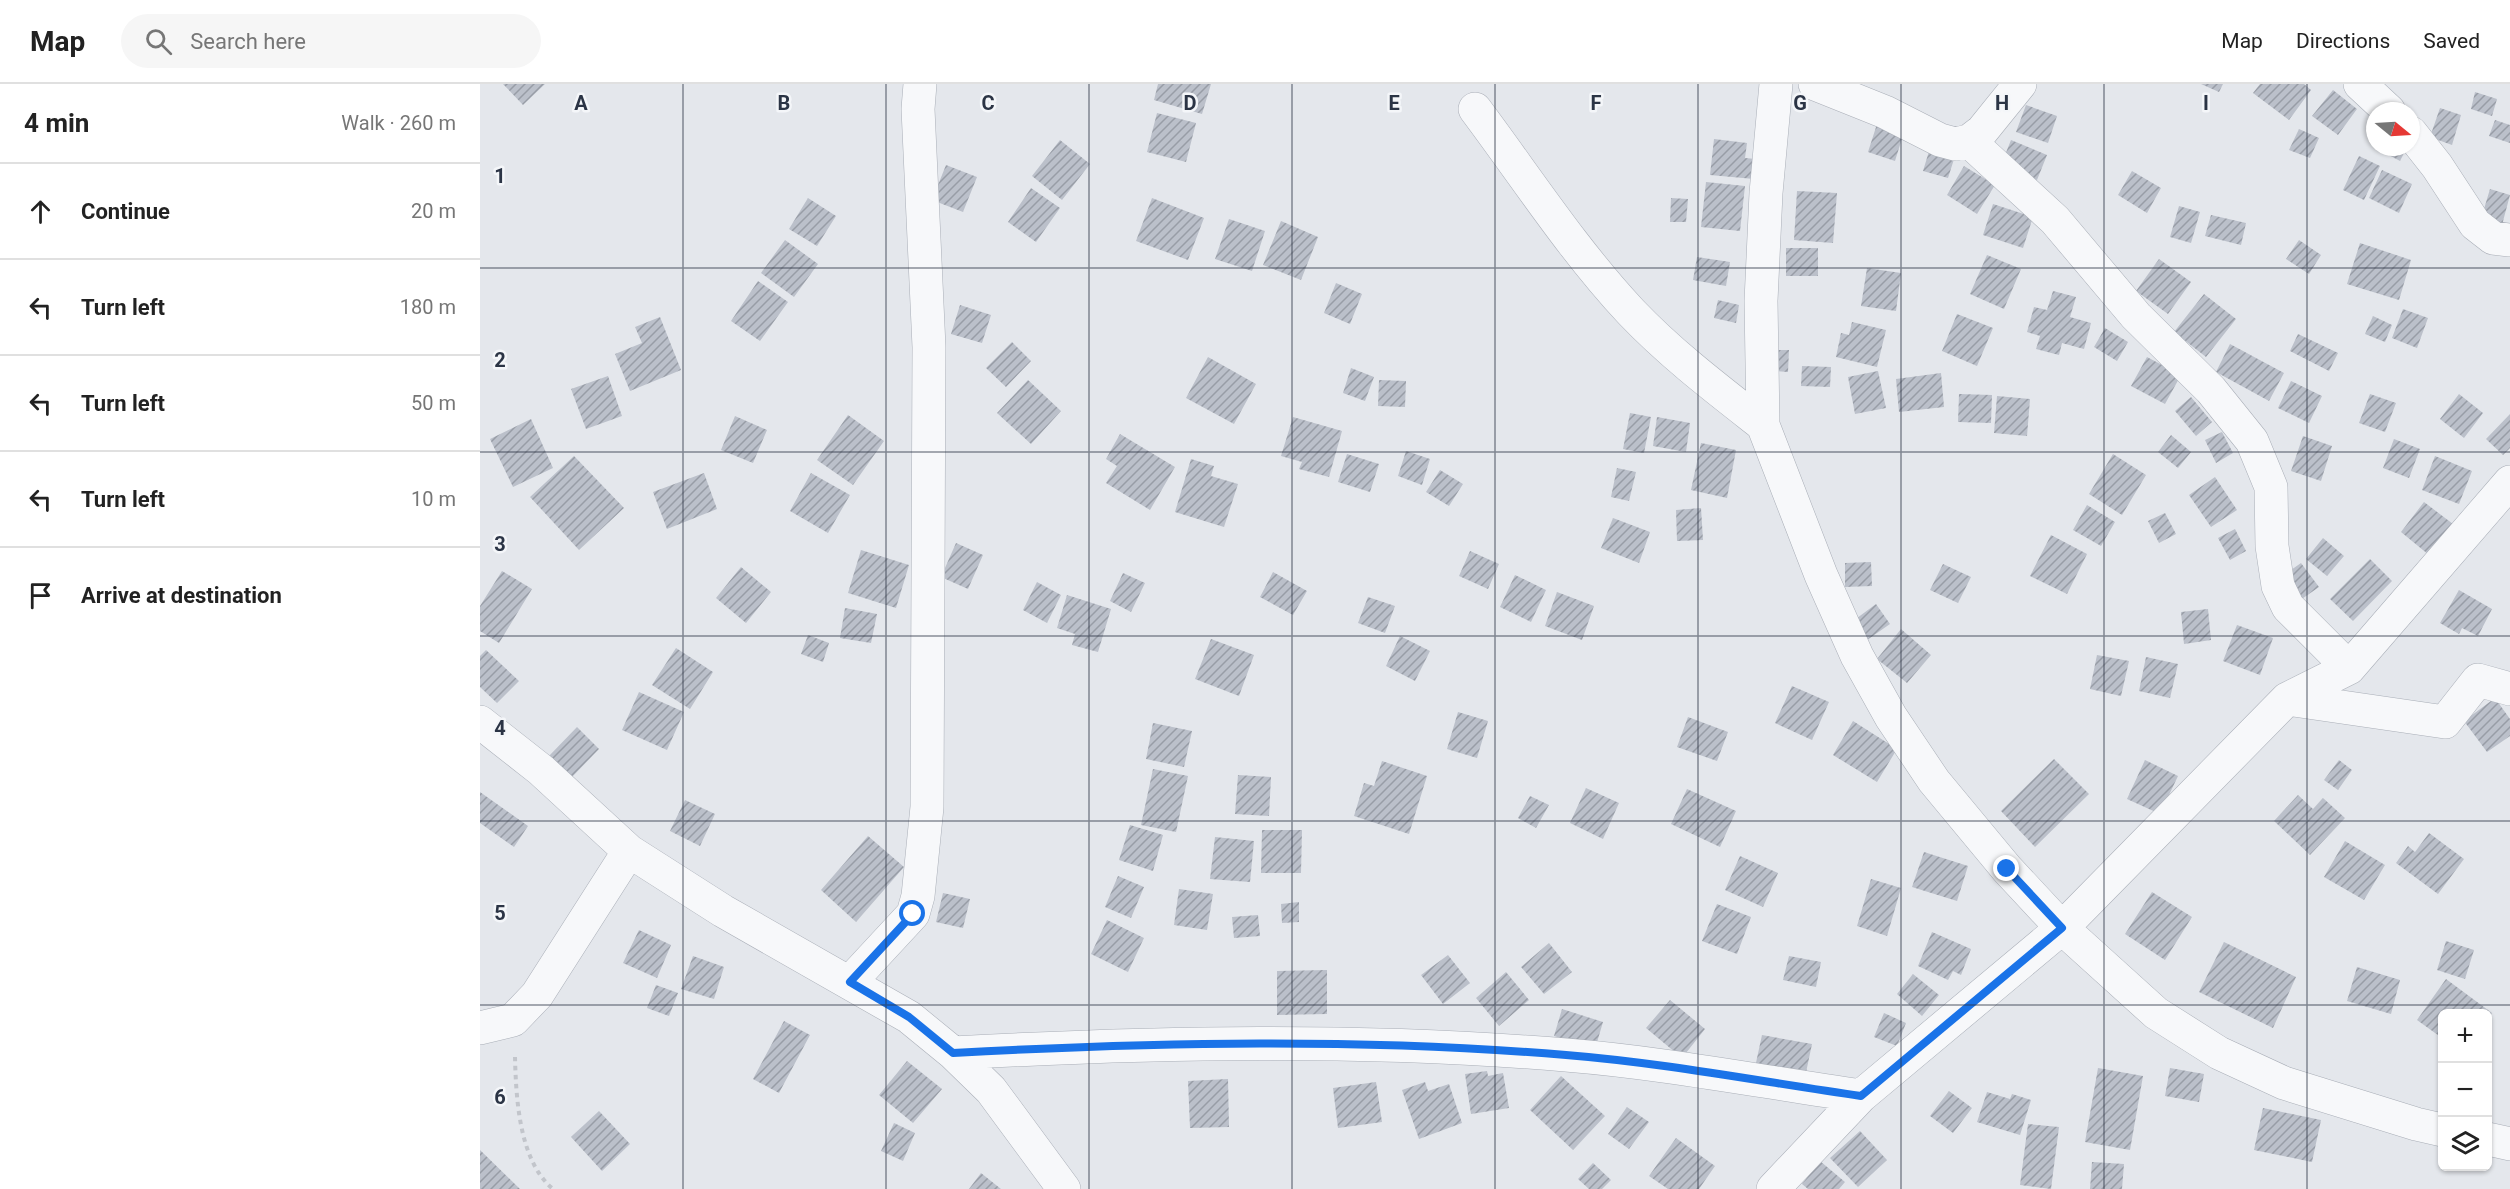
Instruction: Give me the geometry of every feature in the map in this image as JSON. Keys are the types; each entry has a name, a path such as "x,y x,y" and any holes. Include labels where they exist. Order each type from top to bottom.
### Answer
{"street":[{"path":"850,982 913,914 918,897 927,807 930,347 918,109 920,84"},
{"path":"1776,84 1766,194 1761,301 1763,425 1821,574 1857,656 1891,717 1934,781 1967,823 2062,928 2156,1013 2219,1053 2284,1083 2438,1129"},
{"path":"1815,84 1885,112 1940,140 1955,144 1969,141 1982,131 2020,84"},
{"path":"2360,84 2379,102"},
{"path":"1475,109 1591,267 1632,312 1676,356 1763,425"},
{"path":"1969,141 2055,220 2136,316 2211,390 2252,441 2271,487 2272,546 2278,586 2288,607 2349,668"},
{"path":"2420,144 2475,224 2488,236 2510,240"},
{"path":"1773,1189 1861,1096 2062,928 2287,699 2349,668 2510,482"},
{"path":"2287,699 2445,722 2478,680 2510,689"},
{"path":"480,722 541,770 629,851 723,911 909,1017 953,1053 991,1090 1065,1189"},
{"path":"480,1028 513,1020 537,995 629,851"},
{"path":"953,1053 1108,1044 1293,1042 1420,1046 1568,1055 1861,1096"},
{"path":"2492,1140 2510,1144"}],"path":[{"path":"513,1020 515,1074 527,1150 553,1189"}],"building":[{"path":"503,84 545,84 523,105"},
{"path":"1158,84 1211,84 1202,114 1154,100"},
{"path":"2201,84 2223,84 2219,92"},
{"path":"2260,84 2304,84 2311,90 2289,120 2253,93"},
{"path":"2333,90 2357,109 2338,135 2312,116"},
{"path":"2475,92 2497,99 2492,116 2471,109"},
{"path":"2026,105 2057,116 2048,143 2016,132"},
{"path":"2440,108 2461,115 2452,145 2430,137"},
{"path":"1157,113 1196,123 1186,162 1147,152"},
{"path":"2495,120 2510,125 2510,143 2489,136"},
{"path":"1877,124 1904,132 1895,161 1868,152"},
{"path":"2299,129 2319,138 2310,158 2289,150"},
{"path":"1714,139 1747,143 1745,158 1756,159 1754,179 1710,175"},
{"path":"1060,140 1090,164 1062,200 1032,176"},
{"path":"2011,140 2047,155 2037,180 2001,165"},
{"path":"1930,148 1955,156 1948,178 1923,171"},
{"path":"2359,156 2380,166 2364,200 2343,190"},
{"path":"2391,156 2402,156 2400,161"},
{"path":"946,165 977,177 963,212 932,200"},
{"path":"1964,166 1995,185 1977,214 1947,195"},
{"path":"2382,170 2412,184 2399,213 2369,198"},
{"path":"2132,171 2161,188 2147,213 2118,195"},
{"path":"1706,182 1745,186 1740,231 1701,227"},
{"path":"1031,188 1060,208 1036,242 1008,222"},
{"path":"2490,189 2510,195 2502,225 2481,219"},
{"path":"1797,191 1837,193 1833,243 1794,240"},
{"path":"808,198 836,216 817,246 789,229"},
{"path":"1152,198 1204,218 1188,260 1136,241"},
{"path":"1671,198 1688,199 1686,222 1670,222"},
{"path":"1993,204 2033,217 2023,248 1983,235"},
{"path":"2179,206 2200,212 2191,243 2170,237"},
{"path":"2211,215 2246,223 2241,245 2205,236"},
{"path":"1229,219 1265,231 1252,271 1215,259"},
{"path":"1281,221 1318,237 1301,280 1263,265"},
{"path":"785,240 818,264 794,297 761,273"},
{"path":"2299,240 2321,255 2309,274 2286,259"},
{"path":"2360,243 2411,260 2399,300 2347,284"},
{"path":"1786,248 1818,248 1818,276 1786,276"},
{"path":"1987,255 2021,269 2004,309 1970,294"},
{"path":"1697,257 1730,262 1726,286 1693,280"},
{"path":"2159,259 2191,282 2168,314 2136,291"},
{"path":"1867,268 1901,273 1896,311 1861,306"},
{"path":"758,281 788,302 760,341 731,321"},
{"path":"1336,283 1362,294 1350,324 1324,313"},
{"path":"2053,291 2076,297 2070,317 2091,323 2084,349 2062,343 2059,355 2036,349 2040,336 2027,332 2034,307 2047,310"},
{"path":"2204,294 2236,319 2206,357 2174,332"},
{"path":"1718,300 1739,305 1736,323 1714,318"},
{"path":"960,305 991,315 982,343 951,334"},
{"path":"2403,309 2428,318 2417,348 2392,338"},
{"path":"1957,314 1993,328 1977,366 1942,351"},
{"path":"2373,316 2392,325 2385,342 2365,334"},
{"path":"660,317 681,370 630,391 615,354 642,343 635,327"},
{"path":"1852,322 1886,330 1877,367 1836,357 1841,333 1849,335"},
{"path":"2105,328 2128,342 2117,361 2094,347"},
{"path":"2298,334 2338,353 2329,371 2290,351"},
{"path":"1012,342 1031,361 1006,387 986,368"},
{"path":"2230,344 2284,373 2269,401 2216,372"},
{"path":"1776,350 1789,350 1788,372 1775,371"},
{"path":"1208,357 1256,384 1234,424 1186,398"},
{"path":"2147,357 2181,375 2165,404 2131,386"},
{"path":"1802,366 1831,367 1830,387 1801,386"},
{"path":"1351,368 1374,377 1365,401 1343,393"},
{"path":"1878,371 1886,408 1855,414 1848,377"},
{"path":"1941,373 1944,407 1899,412 1896,379"},
{"path":"608,376 622,416 586,429 571,389"},
{"path":"1028,380 1061,411 1031,444 997,413"},
{"path":"1379,380 1406,381 1405,407 1378,406"},
{"path":"2291,381 2322,396 2309,423 2278,408"},
{"path":"1959,394 1992,395 1991,423 1958,422"},
{"path":"2370,394 2396,403 2385,432 2359,423"},
{"path":"2459,394 2483,413 2464,438 2440,419"},
{"path":"1997,396 2030,399 2027,436 1994,433"},
{"path":"2191,397 2212,422 2196,436 2175,411"},
{"path":"1630,413 1651,417 1644,453 1623,449"},
{"path":"2510,414 2510,448 2503,455 2486,439"},
{"path":"848,415 884,441 853,485 817,460"},
{"path":"735,416 767,430 753,463 721,450"},
{"path":"1293,417 1342,431 1329,477 1299,469 1302,462 1281,456"},
{"path":"1657,417 1690,423 1686,452 1653,446"},
{"path":"531,419 553,468 513,487 490,439"},
{"path":"2222,432 2233,453 2216,463 2205,440"},
{"path":"1120,434 1175,467 1150,510 1106,483 1117,466 1106,459"},
{"path":"2171,435 2191,452 2178,468 2158,452"},
{"path":"2303,436 2332,446 2321,481 2291,471"},
{"path":"2394,439 2420,449 2409,478 2383,468"},
{"path":"1701,443 1736,450 1727,498 1691,490"},
{"path":"1406,451 1430,459 1422,485 1398,476"},
{"path":"1347,454 1379,464 1370,492 1338,482"},
{"path":"2113,454 2146,475 2122,515 2089,494"},
{"path":"574,456 624,508 579,550 530,497"},
{"path":"2435,456 2472,471 2459,504 2422,490"},
{"path":"1191,459 1214,466 1211,476 1238,484 1224,527 1175,512"},
{"path":"1617,468 1636,472 1629,501 1611,497"},
{"path":"1440,470 1463,484 1449,506 1426,492"},
{"path":"704,473 717,509 667,529 653,492"},
{"path":"811,473 850,495 828,533 790,511"},
{"path":"2215,477 2237,510 2211,527 2189,495"},
{"path":"2424,502 2453,524 2429,555 2401,532"},
{"path":"2087,505 2115,522 2101,546 2073,530"},
{"path":"1701,508 1703,540 1677,541 1676,510"},
{"path":"2165,513 2176,534 2159,543 2148,521"},
{"path":"1613,518 1650,532 1639,563 1601,548"},
{"path":"2235,529 2246,551 2230,560 2218,538"},
{"path":"2051,535 2087,554 2067,594 2030,576"},
{"path":"2323,538 2344,556 2327,576 2306,559"},
{"path":"956,543 983,555 968,589 941,577"},
{"path":"861,550 909,565 896,608 848,593"},
{"path":"1470,551 1499,564 1488,589 1459,576"},
{"path":"2370,559 2392,581 2353,621 2330,599"},
{"path":"1871,562 1872,586 1845,587 1845,563"},
{"path":"2301,563 2319,587 2296,603 2278,579"},
{"path":"1943,564 1971,577 1958,603 1930,590"},
{"path":"741,567 771,592 746,623 716,598"},
{"path":"502,571 532,589 499,643 480,631 480,606"},
{"path":"1273,572 1307,591 1293,615 1260,597"},
{"path":"1123,573 1145,583 1131,612 1110,601"},
{"path":"1515,575 1546,590 1531,622 1500,607"},
{"path":"1037,582 1061,595 1047,623 1023,610"},
{"path":"2459,590 2492,609 2478,636 2462,628 2459,634 2440,623"},
{"path":"1557,592 1594,606 1582,640 1545,626"},
{"path":"1067,595 1111,609 1098,652 1072,645 1075,634 1057,628"},
{"path":"1368,597 1395,606 1385,633 1358,623"},
{"path":"1876,604 1890,624 1867,640 1853,621"},
{"path":"845,608 877,614 871,643 840,638"},
{"path":"2208,609 2211,640 2184,644 2181,612"},
{"path":"2237,625 2273,638 2260,675 2223,661"},
{"path":"1901,629 1931,655 1907,683 1877,659"},
{"path":"808,635 829,643 823,662 801,654"},
{"path":"1400,636 1430,651 1415,681 1386,666"},
{"path":"1211,639 1254,655 1239,696 1195,679"},
{"path":"676,648 713,672 690,709 652,685"},
{"path":"486,650 519,681 497,703 480,687 480,656"},
{"path":"2097,655 2129,661 2121,696 2090,689"},
{"path":"2146,657 2178,664 2170,698 2139,691"},
{"path":"1792,686 1829,702 1812,740 1775,723"},
{"path":"639,692 684,712 667,750 622,730"},
{"path":"2495,698 2510,719 2510,736 2487,752 2464,721"},
{"path":"1458,712 1488,721 1477,758 1447,749"},
{"path":"1688,717 1728,732 1717,761 1677,747"},
{"path":"1853,721 1897,749 1877,782 1833,755"},
{"path":"1153,723 1192,731 1184,767 1146,759"},
{"path":"577,727 599,749 572,777 549,756"},
{"path":"2054,759 2089,794 2035,847 2001,811"},
{"path":"2145,760 2178,776 2160,814 2127,799"},
{"path":"2339,760 2352,770 2338,790 2324,780"},
{"path":"1382,761 1427,776 1409,834 1354,816 1364,783 1374,786"},
{"path":"1153,769 1188,776 1176,832 1141,825"},
{"path":"1238,775 1271,777 1269,816 1235,814"},
{"path":"1586,788 1619,803 1603,839 1570,823"},
{"path":"1687,789 1736,811 1720,847 1671,824"},
{"path":"480,792 528,826 514,847 480,823"},
{"path":"2298,795 2313,809 2323,798 2345,818 2310,855 2274,821"},
{"path":"1530,796 1549,805 1536,828 1518,818"},
{"path":"685,800 715,814 700,846 670,831"},
{"path":"1130,825 1163,835 1153,871 1119,860"},
{"path":"1262,830 1302,830 1301,873 1261,873"},
{"path":"2429,833 2464,859 2438,894 2396,863 2408,846 2415,852"},
{"path":"868,836 904,867 856,922 821,890"},
{"path":"1215,837 1254,841 1250,882 1210,879"},
{"path":"2345,841 2385,865 2364,900 2324,877"},
{"path":"1924,852 1968,866 1957,901 1912,887"},
{"path":"1740,856 1778,873 1763,907 1725,890"},
{"path":"1118,876 1144,887 1131,918 1105,907"},
{"path":"1871,879 1901,888 1887,936 1857,926"},
{"path":"1179,889 1213,894 1207,930 1174,925"},
{"path":"2152,892 2192,917 2165,960 2125,934"},
{"path":"943,893 970,899 963,928 936,922"},
{"path":"1299,902 1299,922 1282,923 1281,904"},
{"path":"1717,904 1751,917 1737,954 1702,941"},
{"path":"1258,915 1260,936 1234,938 1232,917"},
{"path":"1107,920 1144,938 1128,972 1091,954"},
{"path":"639,930 671,945 657,978 623,963"},
{"path":"1932,932 1971,949 1961,975 1953,971 1948,980 1918,966"},
{"path":"2446,941 2474,950 2465,979 2437,970"},
{"path":"2224,942 2296,977 2273,1028 2199,992"},
{"path":"1549,943 1572,972 1544,994 1521,967"},
{"path":"1448,955 1470,983 1443,1004 1421,975"},
{"path":"693,956 724,967 714,999 681,989"},
{"path":"1789,956 1821,962 1816,987 1783,980"},
{"path":"2357,967 2400,980 2391,1014 2347,1001"},
{"path":"1327,970 1327,1014 1277,1015 1277,971"},
{"path":"1506,972 1529,1000 1499,1026 1476,998"},
{"path":"1913,974 1939,995 1922,1016 1897,994"},
{"path":"2446,979 2487,1009 2438,1009 2438,1035 2417,1020"},
{"path":"656,985 678,993 669,1016 647,1008"},
{"path":"1670,1000 1705,1029 1682,1058 1646,1028"},
{"path":"1562,1009 1603,1022 1595,1049 1554,1036"},
{"path":"1884,1013 1906,1023 1897,1046 1874,1037"},
{"path":"784,1021 810,1035 779,1093 753,1079"},
{"path":"1762,1035 1812,1044 1804,1082 1754,1072"},
{"path":"907,1061 942,1089 913,1123 879,1095"},
{"path":"2098,1068 2143,1076 2130,1150 2085,1142"},
{"path":"2170,1068 2204,1074 2199,1102 2165,1096"},
{"path":"1487,1071 1488,1076 1503,1073 1509,1108 1471,1114 1465,1074"},
{"path":"1561,1076 1605,1116 1573,1150 1530,1110"},
{"path":"1228,1079 1229,1127 1190,1128 1188,1081"},
{"path":"1376,1082 1382,1122 1338,1128 1333,1088"},
{"path":"1425,1082 1428,1091 1449,1084 1462,1123 1419,1139 1402,1090"},
{"path":"1949,1091 1972,1108 1953,1133 1930,1116"},
{"path":"1987,1092 2010,1099 2012,1094 2031,1100 2020,1135 1977,1122"},
{"path":"1627,1107 1649,1122 1629,1149 1608,1134"},
{"path":"2263,1108 2321,1120 2312,1162 2254,1150"},
{"path":"599,1111 630,1144 602,1171 571,1137"},
{"path":"894,1123 915,1133 903,1161 881,1151"},
{"path":"2028,1124 2059,1127 2051,1189 2020,1185"},
{"path":"1860,1131 1887,1160 1858,1187 1830,1158"},
{"path":"1676,1138 1715,1166 1699,1189 1668,1189 1649,1176"},
{"path":"480,1150 520,1189 480,1189"},
{"path":"1820,1161 1845,1182 1839,1189 1808,1189 1802,1184"},
{"path":"2092,1162 2124,1164 2122,1189 2090,1189"},
{"path":"1593,1163 1611,1180 1602,1189 1589,1189 1578,1179"},
{"path":"981,1173 1001,1189 969,1189"}],"route":[{"path":"913,914 850,982 909,1017 953,1053 1108,1044 1293,1042 1420,1046 1568,1055 1861,1096 2062,928 2007,869"}]}
